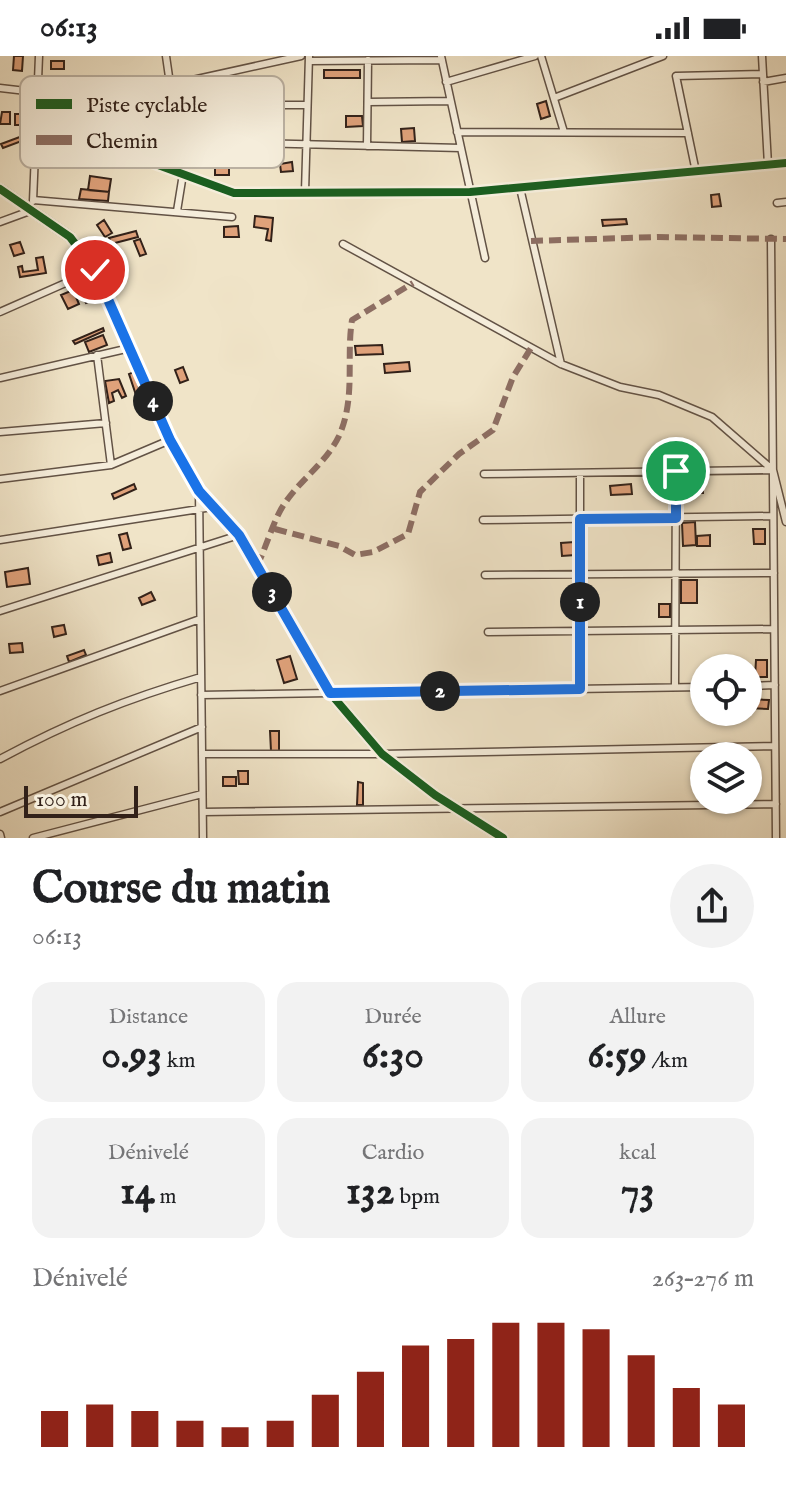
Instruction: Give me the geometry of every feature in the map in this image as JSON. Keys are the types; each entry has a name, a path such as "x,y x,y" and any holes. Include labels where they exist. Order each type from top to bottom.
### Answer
{"street":[{"path":"38,76 39,56"},
{"path":"166,56 169,76"},
{"path":"211,76 301,56"},
{"path":"446,82 538,56 564,132"},
{"path":"554,98 663,56"},
{"path":"762,56 768,165"},
{"path":"305,192 309,58 441,58 485,258"},
{"path":"367,146 368,60"},
{"path":"696,172 676,76 786,78"},
{"path":"0,88 20,90"},
{"path":"368,102 450,101"},
{"path":"284,105 307,105"},
{"path":"457,132 688,133"},
{"path":"284,143 461,148"},
{"path":"167,168 234,193 470,192 786,163"},
{"path":"32,205 34,168"},
{"path":"177,211 182,168"},
{"path":"520,188 561,364"},
{"path":"0,189 32,205 70,237 95,270 170,440 199,491 239,535 330,693 382,754 503,838"},
{"path":"777,203 786,202"},
{"path":"0,222 32,205 177,211 232,217"},
{"path":"771,239 776,838"},
{"path":"343,244 561,364 620,387 659,395 712,417 773,470 786,522"},
{"path":"0,312 95,270"},
{"path":"0,378 130,348"},
{"path":"97,355 111,465"},
{"path":"0,432 106,423"},
{"path":"0,479 111,465 170,440"},
{"path":"484,474 773,470"},
{"path":"675,687 676,471"},
{"path":"580,473 580,689"},
{"path":"199,491 203,838"},
{"path":"0,540 212,507"},
{"path":"483,520 773,516"},
{"path":"0,611 239,535"},
{"path":"485,575 774,573"},
{"path":"0,691 200,619"},
{"path":"488,632 774,629"},
{"path":"0,759 64,724 125,699 201,677"},
{"path":"762,685 775,685"},
{"path":"201,695 690,687"},
{"path":"0,812 202,727"},
{"path":"202,754 382,754 775,746"},
{"path":"33,838 202,794"},
{"path":"203,812 776,804"}],"building":[{"path":"14,56 23,56 22,71 13,70"},
{"path":"51,61 64,61 64,69 51,69"},
{"path":"324,70 360,70 360,78 324,78"},
{"path":"546,101 550,116 541,119 537,104"},
{"path":"2,112 10,112 10,124 0,124"},
{"path":"15,114 20,114 20,125 15,125"},
{"path":"346,116 362,116 363,126 346,127"},
{"path":"414,128 415,141 402,142 401,129"},
{"path":"20,137 20,142 3,148 1,144"},
{"path":"292,162 293,171 281,172 284,163"},
{"path":"215,168 229,168 229,175 215,175"},
{"path":"90,176 111,179 109,192 88,190"},
{"path":"81,189 109,192 108,201 79,199"},
{"path":"719,194 721,206 712,207 711,195"},
{"path":"255,216 273,218 271,241 266,240 268,229 254,227"},
{"path":"626,219 627,224 603,226 602,220"},
{"path":"104,220 112,233 105,237 97,225"},
{"path":"238,226 239,237 224,237 224,227"},
{"path":"136,231 138,237 111,244 109,238"},
{"path":"140,239 146,254 140,256 134,241"},
{"path":"20,242 24,253 14,256 10,245"},
{"path":"43,257 46,273 20,277 18,267 22,266 23,272 38,270 36,258"},
{"path":"89,283 96,299 86,303 79,288"},
{"path":"73,290 79,304 68,309 61,295"},
{"path":"103,328 104,331 75,344 73,341"},
{"path":"103,335 107,345 89,352 85,342"},
{"path":"382,345 383,354 356,355 355,346"},
{"path":"409,362 410,371 385,373 384,364"},
{"path":"183,367 188,380 180,383 175,370"},
{"path":"134,372 141,394 136,395 129,374"},
{"path":"119,379 126,396 122,398 118,390 112,393 114,401 109,403 105,381"},
{"path":"694,478 702,478 703,493 695,493"},
{"path":"134,484 136,489 114,499 112,494"},
{"path":"631,484 632,494 611,495 610,486"},
{"path":"695,522 696,545 683,546 682,523"},
{"path":"753,529 765,529 765,544 754,544"},
{"path":"127,533 131,548 123,550 119,535"},
{"path":"710,535 710,546 697,546 697,536"},
{"path":"574,542 575,555 562,556 561,543"},
{"path":"110,553 112,562 99,565 97,556"},
{"path":"28,568 30,584 7,587 5,572"},
{"path":"681,580 697,580 697,603 681,603"},
{"path":"151,592 155,600 142,605 139,598"},
{"path":"659,604 670,604 670,617 659,617"},
{"path":"64,625 66,634 54,637 52,627"},
{"path":"22,643 23,652 10,653 9,644"},
{"path":"84,650 86,655 69,662 67,656"},
{"path":"290,656 297,679 284,683 277,660"},
{"path":"762,660 767,660 767,677 762,677"},
{"path":"762,700 769,700 768,709 762,709"},
{"path":"270,731 279,731 279,751 271,751"},
{"path":"238,771 248,771 248,784 239,784"},
{"path":"223,777 236,777 236,786 223,786"},
{"path":"358,782 363,783 363,805 357,805"}],"marked path":[{"path":"531,241 657,237 786,239"},
{"path":"257,566 281,509 339,436 349,393 352,320 413,283"},
{"path":"275,529 339,546 355,555 373,552 408,534 420,492 459,454 493,430 513,377 531,348"}],"cycle path":[{"path":"166,168 234,193 470,192 786,163"},
{"path":"0,189 70,237 95,270 170,440 199,491 239,535 330,693 382,754 435,795 503,838"}],"route":[{"path":"95,270 170,440 199,491 239,535 330,693 580,689 580,519 676,518 676,471"}]}
